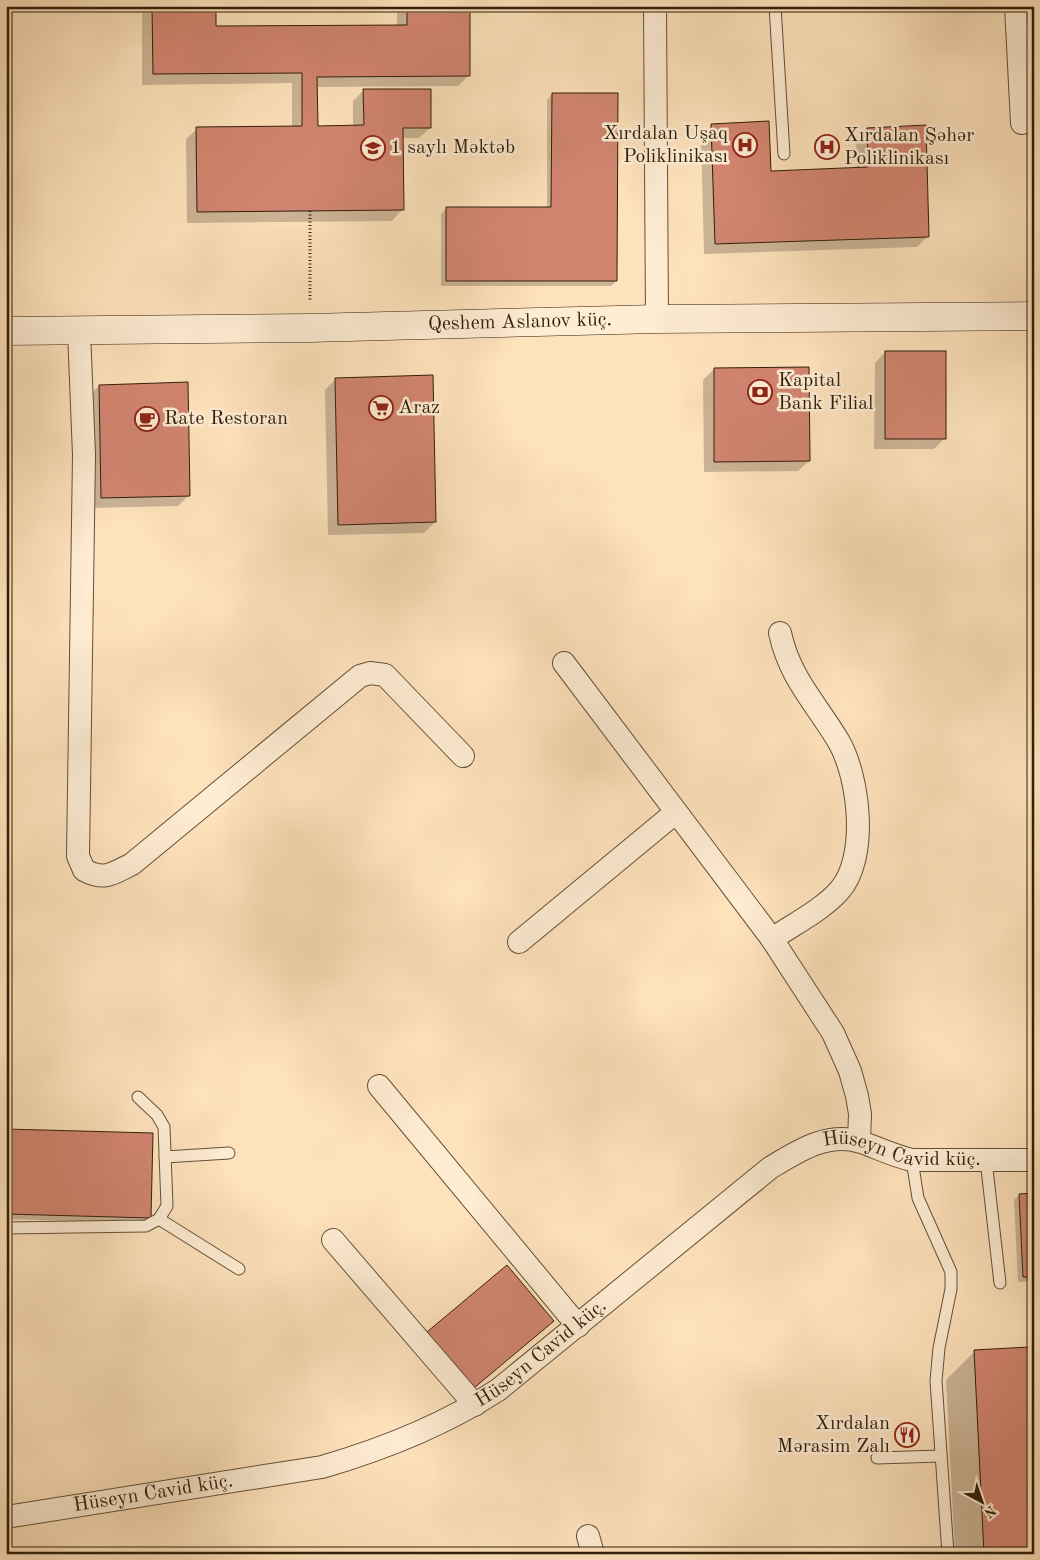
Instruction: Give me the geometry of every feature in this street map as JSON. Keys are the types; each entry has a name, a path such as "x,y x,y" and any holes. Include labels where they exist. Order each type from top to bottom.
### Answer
{"street":[{"path":"655,6 657,319"},
{"path":"1016,6 1022,123"},
{"name":"Qeshem Aslanov küç.","path":"6,331 310,328 657,319 1034,316"},
{"path":"79,331 84,455 78,856 84,870 97,877 111,875 132,864 360,676 370,673 385,675 464,756"},
{"path":"772,939 839,891 849,877 858,830 851,770 840,744 795,677 786,657 780,633"},
{"path":"564,663 675,813 772,939 833,1033 850,1071 860,1114 859,1141"},
{"path":"519,942 675,813"},
{"path":"379,1086 578,1326"},
{"name":"Hüseyn Cavid küç.","path":"6,1517 322,1467 369,1454 475,1405 498,1390 770,1168 798,1151 823,1141 859,1141 893,1155 912,1160 1034,1160"},
{"path":"333,1240 475,1405"}],"lane":[{"path":"775,6 784,154"},
{"path":"6,1228 146,1226 159,1218 167,1206 164,1127 157,1115 138,1097"},
{"path":"165,1157 229,1153"},
{"path":"912,1160 918,1198 951,1272 951,1289 939,1348 936,1381 948,1554"},
{"path":"986,1160 1000,1283"},
{"path":"159,1218 240,1269"},
{"path":"877,1458 940,1456"}],"path":[{"path":"310,211 310,328"}],"building":[{"path":"152,6 216,6 216,26 407,25 407,6 470,6 470,76 317,77 318,126 364,125 363,89 431,89 431,128 403,128 404,210 197,212 196,127 302,126 302,73 153,74"},
{"path":"552,93 618,93 617,281 446,281 446,207 551,207"},
{"path":"769,121 771,171 868,167 867,128 926,125 929,237 715,244 711,124"},
{"path":"885,351 946,351 946,439 885,439"},
{"path":"809,367 810,461 714,462 714,368"},
{"path":"433,375 436,522 338,525 335,378"},
{"path":"188,382 190,496 101,498 99,385"},
{"path":"6,1129 153,1133 151,1218 6,1214"},
{"path":"1034,1193 1034,1277 1023,1277 1019,1194"},
{"path":"507,1265 554,1321 474,1388 427,1332"},
{"path":"1030,1347 1034,1428 1034,1554 984,1554 974,1350"}],"place":[{"name":"Xırdalan Uşaq Poliklinikası","path":"745,145"},
{"name":"Xırdalan Şəhər Poliklinikası","path":"827,147"},
{"name":"1 saylı Məktəb","path":"373,148"},
{"name":"Kapital Bank Filial","path":"760,392"},
{"name":"Araz","path":"381,408"},
{"name":"Rate Restoran","path":"147,419"},
{"name":"Xırdalan Mərasim Zalı","path":"907,1435"}]}
